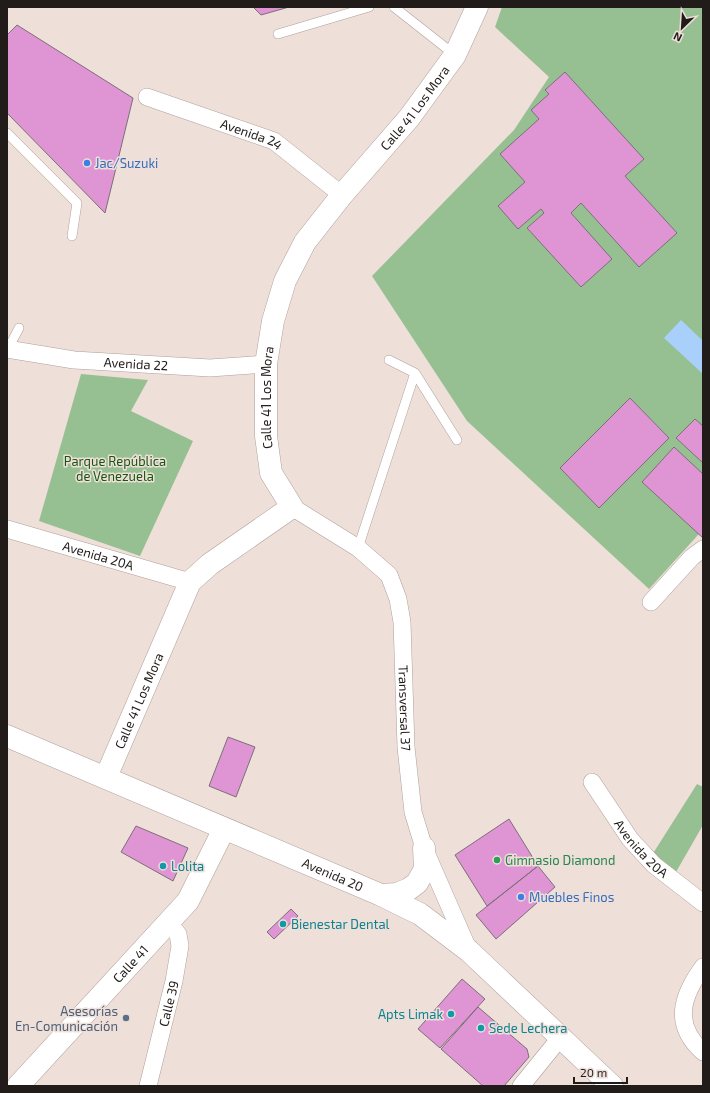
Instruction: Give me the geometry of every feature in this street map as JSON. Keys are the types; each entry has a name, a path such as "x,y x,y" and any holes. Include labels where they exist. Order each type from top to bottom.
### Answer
{"street":[{"name":"Calle 41 Los Mora","path":"106,777 190,582 210,564 292,507 271,473 266,436 266,364 273,321 285,281 305,242 342,195 409,118 455,56 477,7"},
{"name":"Avenida 24","path":"147,97 274,141 342,195"},
{"name":"Avenida 22","path":"7,349 74,360 210,368 266,364"},
{"name":"Transversal 37","path":"292,507 358,548 389,575 398,599 402,622 406,747 413,812 424,848 469,951"},
{"name":"Avenida 20A","path":"7,529 190,582"},
{"path":"652,602 692,557 703,549"},
{"name":"Avenida 20","path":"7,736 381,895 420,914 469,951 612,1086"},
{"name":"Avenida 20A","path":"592,782 630,839 654,865 703,903"},
{"name":"Calle 41","path":"18,1086 188,901 224,829"},
{"path":"381,895 397,894 409,889 417,883 425,869 424,848"},
{"name":"Calle 39","path":"148,1086 174,981 180,946 178,934 168,923"},
{"path":"703,967 687,993 683,1015 684,1027 689,1037 703,1052"},
{"path":"521,1086 560,1038"}],"lane":[{"path":"278,34 369,7"},
{"path":"394,7 455,56"},
{"path":"7,133 77,204 72,236"},
{"path":"7,349 19,328"},
{"path":"389,360 415,373 457,440"},
{"path":"358,548 415,373"}],"green space":[{"path":"502,7 703,7 703,532 698,535 649,589 467,421 372,276 514,130 549,77 495,27"},
{"name":"Parque República de Venezuela","path":"81,374 148,380 131,411 193,441 140,556 39,521"},
{"path":"697,784 703,787 703,825 676,872 652,855"}],"water":[{"path":"681,320 703,341 703,374 664,338"}],"building":[{"path":"253,7 289,7 261,15"},
{"name":"Jac/Suzuki","path":"17,25 133,98 105,213 7,113 7,35"},
{"path":"565,72 644,159 625,176 677,233 639,267 581,203 571,213 612,259 581,287 527,228 544,213 541,209 518,229 498,206 525,182 500,154 539,119 531,110 549,94 545,90"},
{"path":"630,398 669,438 599,508 560,468"},
{"path":"695,419 703,426 703,463 676,438"},
{"path":"674,447 703,474 703,538 642,482"},
{"path":"228,737 255,747 236,797 209,786"},
{"name":"Gimnasio Diamond","path":"509,819 538,866 487,906 455,855"},
{"name":"Lolita","path":"136,826 188,848 173,881 121,852"},
{"name":"Muebles Finos","path":"538,866 555,887 496,939 476,915"},
{"name":"Bienestar Dental","path":"291,909 298,916 274,939 267,932"},
{"name":"Apts Limak","path":"462,979 485,999 440,1048 418,1029"},
{"name":"Sede Lechera","path":"478,1007 527,1049 529,1057 504,1086 483,1086 441,1049"}],"place":[{"name":"Jac/Suzuki","path":"87,163"},
{"name":"Gimnasio Diamond","path":"497,860"},
{"name":"Lolita","path":"163,866"},
{"name":"Muebles Finos","path":"521,897"},
{"name":"Bienestar Dental","path":"283,924"},
{"name":"Apts Limak","path":"451,1014"},
{"name":"Asesorías En-Comunicación","path":"126,1018"},
{"name":"Sede Lechera","path":"481,1028"}]}
